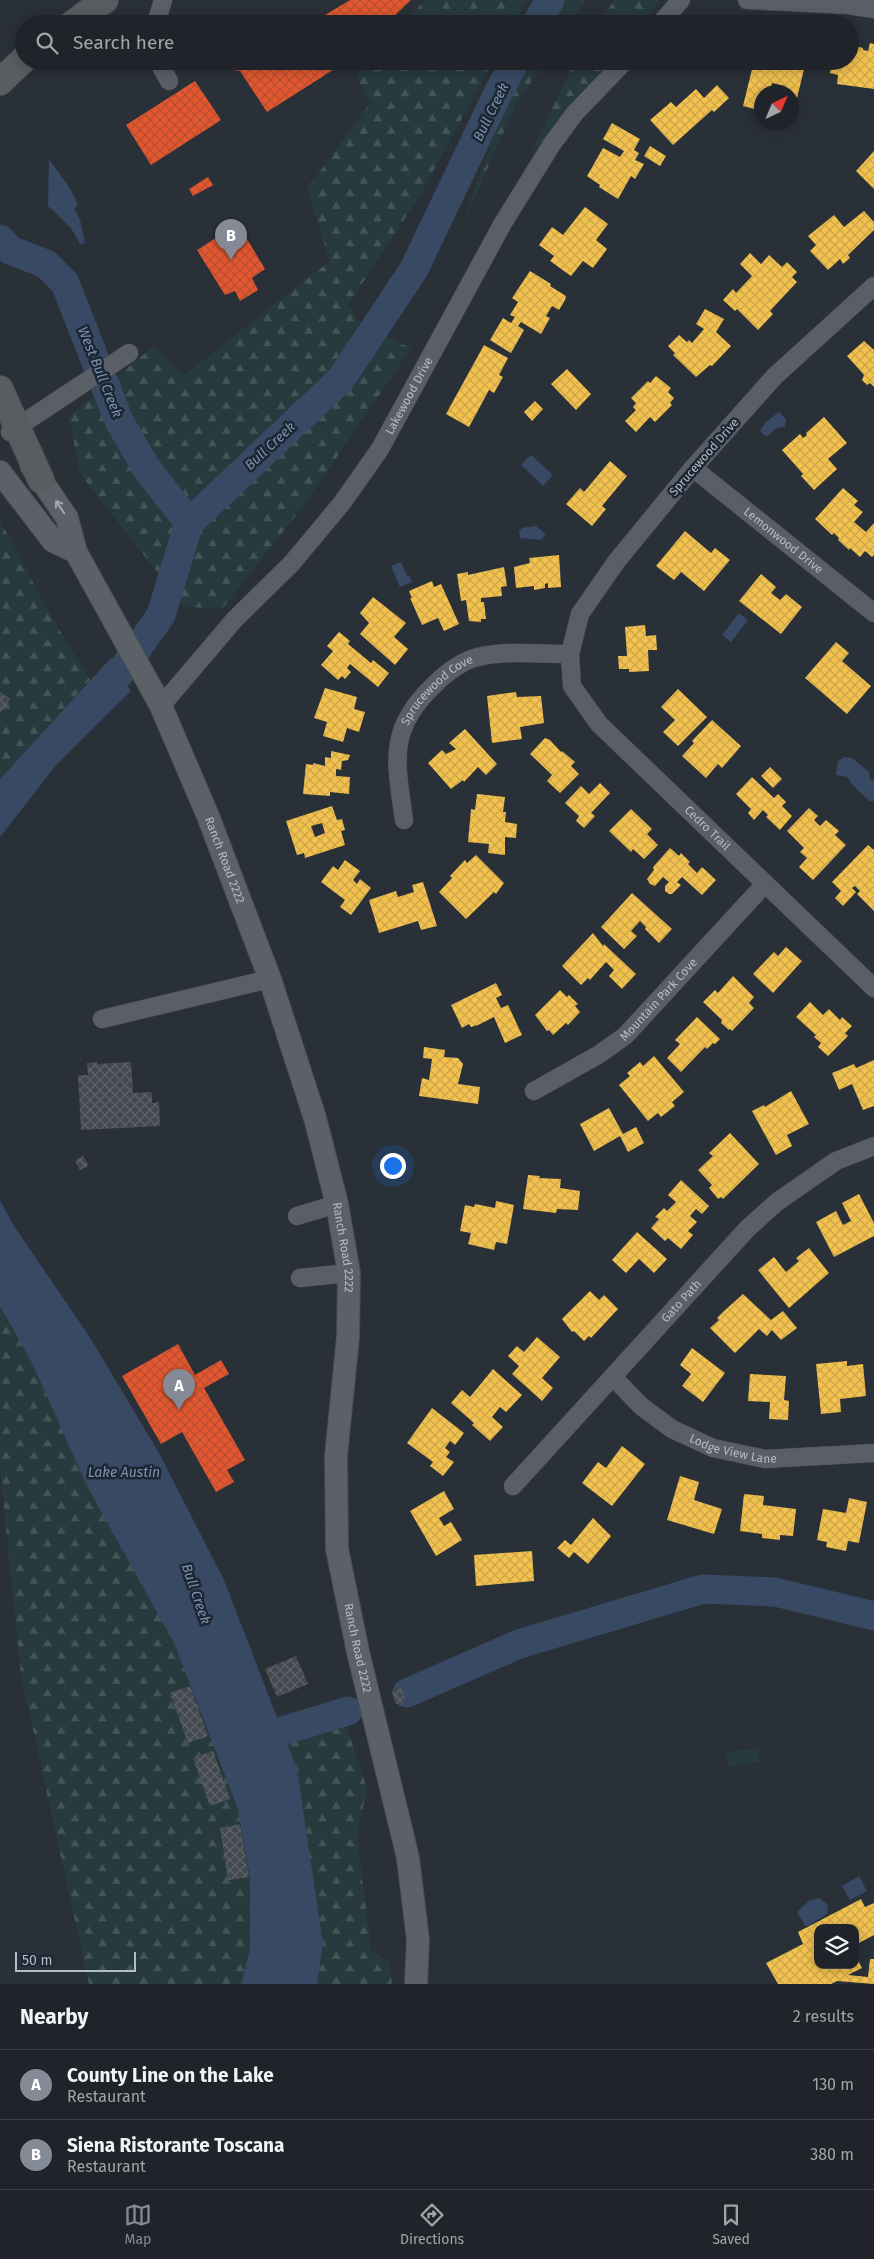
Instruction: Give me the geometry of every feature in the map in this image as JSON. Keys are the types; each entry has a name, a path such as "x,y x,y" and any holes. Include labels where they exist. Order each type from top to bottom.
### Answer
{"highway":[{"path":"84,15 105,0"},
{"path":"0,82 15,64"},
{"path":"0,389 9,426 41,480"}],"main road":[{"path":"0,472 53,541 76,552"},
{"name":"Ranch Road 2222","path":"41,480 67,518 76,552 161,706 208,816 270,979 315,1118 337,1204 349,1273 348,1337 336,1456 337,1549 358,1652 408,1858 418,1940 416,1984"}],"street":[{"path":"158,15 162,0"},
{"path":"748,0 848,5 874,9"},
{"path":"667,15 677,2"},
{"path":"163,70 169,81"},
{"name":"Lakewood Drive","path":"161,706 235,619 292,563 342,503 380,449 503,223 552,144 575,113 616,70"},
{"name":"Sprucewood Drive","path":"570,654 580,614 616,562 693,468 775,376 874,286"},
{"path":"9,426 57,403 130,353"},
{"name":"Lemonwood Drive","path":"693,468 874,613"},
{"name":"Sprucewood Cove","path":"404,820 396,768 398,743 406,721 417,701 446,673 476,658 502,654 570,654"},
{"name":"Cedro Trail","path":"570,654 572,686 599,724 874,988"},
{"name":"Mountain Park Cove","path":"534,1091 598,1055 625,1036 765,884"},
{"path":"102,1019 270,979"},
{"name":"Gato Path","path":"513,1486 747,1229 777,1202 836,1161 874,1146"},
{"path":"297,1216 337,1204"},
{"path":"300,1278 349,1273"},
{"name":"Lodge View Lane","path":"613,1377 641,1406 672,1429 713,1448 765,1459 874,1453"}],"green space":[{"path":"425,0 526,0 518,15 411,15"},
{"path":"565,0 585,0 575,15 556,15"},
{"path":"615,0 660,0 649,15 604,15"},
{"path":"362,70 488,70 419,197 348,305 363,326 411,348 304,505 223,608 185,607 80,474 69,416 154,346 183,376 330,261 307,189 370,103 356,76"},
{"path":"524,70 539,70 516,105 462,225 509,95"},
{"path":"571,70 602,70 530,155"},
{"path":"0,520 52,618 90,680 0,779"},
{"path":"0,1306 33,1365 174,1643 238,1809 250,1878 250,1950 241,1984 89,1984 21,1675 0,1469"},
{"path":"338,1701 367,1788 357,1836 371,1950 389,1962 392,1984 317,1984 323,1944 277,1716"},
{"path":"758,1748 760,1762 728,1766 726,1752"}],"water":[{"path":"49,159 71,190 78,205 74,208 80,220 85,243 80,244 71,228 48,206"},
{"path":"779,412 786,419 785,427 777,428 766,437 760,430 767,421"},
{"path":"531,455 553,475 543,486 521,465"},
{"path":"536,526 546,534 541,540 520,538 519,531 522,528"},
{"path":"401,562 412,582 400,587 391,566"},
{"path":"739,613 748,620 731,642 722,635"},
{"path":"111,658 131,691 57,764 0,837 0,779"},
{"path":"845,757 852,758 869,772 870,779 874,781 874,801 870,801 860,793 848,777 836,775 838,761"},
{"name":"Lake Austin","path":"0,1200 12,1223 89,1336 159,1453 224,1580 297,1769 323,1944 317,1984 241,1984 250,1949 250,1878 238,1809 174,1643 87,1486 33,1365 0,1306"},
{"path":"859,1876 867,1891 850,1900 842,1886"},
{"path":"819,1898 828,1905 827,1914 806,1927 797,1912 810,1900"}],"building: Homes":[{"path":"870,43 874,44 874,89 837,84 838,75 830,73 830,70 859,70 859,47 868,51"},
{"path":"752,70 804,70 799,90 799,85 772,83 772,85 754,85 754,109 743,106"},
{"path":"717,85 729,98 714,112 712,110 673,145 650,120 671,102 676,107 696,89 704,98"},
{"path":"612,123 640,139 634,150 639,153 635,160 644,164 635,179 631,176 618,199 599,187 600,185 587,176 603,148 620,157 624,151 603,139"},
{"path":"650,146 666,156 660,166 644,156"},
{"path":"874,151 874,189 856,171"},
{"path":"585,207 608,224 596,240 607,249 593,268 583,261 571,276 550,261 554,256 539,245 552,227 563,235"},
{"path":"864,211 874,222 874,230 848,255 850,258 843,264 840,259 828,270 810,251 816,245 808,236 834,215 844,227"},
{"path":"750,253 761,264 769,255 782,267 787,262 797,272 792,277 797,282 770,311 773,314 758,330 737,309 735,311 723,300 733,289 736,293 752,276 740,264"},
{"path":"530,271 566,296 559,310 552,306 546,316 550,318 541,334 521,322 518,326 524,330 511,353 490,340 503,318 511,323 515,317 510,315 518,302 512,298"},
{"path":"705,309 724,319 716,332 731,346 712,366 710,365 696,377 673,355 675,353 668,346 679,335 687,342 689,340 692,343 704,329 696,324"},
{"path":"864,341 874,350 874,387 870,383 867,385 862,380 864,375 847,356"},
{"path":"484,345 508,358 499,375 503,377 494,393 489,390 469,427 446,414"},
{"path":"567,369 591,394 576,410 551,384"},
{"path":"656,376 671,388 668,392 674,398 670,403 672,405 655,422 650,417 636,432 625,421 636,410 633,407 636,403 631,398 648,381 650,383"},
{"path":"535,401 543,409 532,421 524,412"},
{"path":"824,417 847,443 828,459 837,469 814,490 782,450 800,434 803,438 807,435 806,433"},
{"path":"610,461 627,476 602,506 606,509 592,526 566,504 580,488 584,492"},
{"path":"843,488 858,501 854,505 863,512 854,522 866,532 874,523 874,555 872,557 865,551 860,557 850,548 849,550 838,540 839,538 834,533 832,535 815,519"},
{"path":"685,531 711,553 715,548 730,560 704,591 681,572 674,580 656,566"},
{"path":"559,555 561,587 548,588 548,583 545,584 545,588 534,590 534,586 516,588 514,567 530,563 529,558"},
{"path":"504,567 507,586 501,587 502,596 481,598 481,602 484,602 486,619 481,619 481,622 469,621 466,600 461,601 457,574 468,572 468,575"},
{"path":"761,574 776,587 771,593 780,600 786,594 802,607 781,634 739,601"},
{"path":"432,581 434,587 441,584 459,624 444,631 438,618 422,625 410,598 412,598 409,591"},
{"path":"373,597 406,623 394,637 408,649 395,665 360,634 369,623 360,613"},
{"path":"645,625 646,636 656,635 657,650 648,650 649,671 629,672 629,669 619,669 618,656 627,656 625,627"},
{"path":"339,632 350,641 348,644 371,663 373,660 389,673 378,687 350,664 347,668 351,672 345,679 342,676 338,680 321,665 333,651 327,646"},
{"path":"836,642 849,653 842,661 871,686 847,714 805,678"},
{"path":"325,688 357,697 354,709 365,712 359,732 347,728 343,742 323,736 327,722 314,718"},
{"path":"678,689 707,717 678,746 663,732 675,720 661,707"},
{"path":"516,692 517,697 541,696 544,723 520,727 522,739 492,743 487,696"},
{"path":"712,720 741,746 722,768 718,764 706,778 682,756 694,743 692,741"},
{"path":"465,729 497,764 486,775 478,767 464,782 463,780 451,789 428,763 442,750 446,754 456,749 449,743"},
{"path":"545,738 550,740 561,752 575,762 571,766 579,774 560,793 547,781 552,775 530,754"},
{"path":"331,751 350,755 348,760 342,761 341,770 336,769 336,776 350,777 349,794 330,792 330,796 303,794 306,764 313,765 313,763 325,766 325,757 331,758"},
{"path":"770,767 782,779 773,788 761,776"},
{"path":"752,777 774,798 778,794 786,802 782,806 792,816 780,830 766,817 768,815 763,810 754,820 748,813 751,809 736,794"},
{"path":"600,783 610,793 591,813 595,816 584,828 576,821 579,816 565,803 581,786 589,794"},
{"path":"477,794 505,797 503,812 506,812 505,822 517,824 516,838 505,837 505,855 488,853 489,844 468,842 471,809 475,810"},
{"path":"332,806 337,820 342,819 345,830 341,831 345,845 305,858 304,853 297,855 286,821","holes":["322,823 325,833 315,837 311,826"]},
{"path":"809,808 818,816 814,820 820,826 826,820 839,831 835,835 846,845 813,880 799,867 807,858 800,852 804,848 787,831"},
{"path":"631,809 652,829 647,834 658,845 644,859 633,849 631,852 609,831"},
{"path":"868,845 874,850 874,911 857,894 860,891 855,886 852,888 856,892 843,906 835,898 841,891 832,882"},
{"path":"670,848 679,856 681,853 697,873 702,867 716,880 702,895 682,877 677,882 681,885 672,894 665,891 665,886 669,882 663,877 655,886 650,884 647,879 654,870 653,867"},
{"path":"476,855 504,883 496,894 494,892 466,919 439,892 452,878 450,876 465,860 467,863"},
{"path":"345,860 360,871 353,880 357,884 360,879 371,888 351,915 340,907 345,900 321,882 333,866 338,870"},
{"path":"423,882 437,926 421,930 418,921 379,933 369,900 396,891 398,897 414,892 412,885"},
{"path":"632,893 672,929 659,943 640,921 631,931 637,936 624,949 601,927"},
{"path":"593,933 603,946 604,944 636,974 622,989 609,976 614,970 606,962 590,980 588,978 581,985 562,966"},
{"path":"786,947 802,961 773,993 753,974 774,952 778,956"},
{"path":"733,976 754,997 749,1003 754,1008 732,1031 721,1023 722,1020 703,1002 715,990 718,993"},
{"path":"496,983 502,995 496,998 501,1008 508,1005 522,1035 505,1043 494,1017 478,1025 471,1027 469,1024 462,1028 451,1005"},
{"path":"560,990 567,997 569,995 578,1004 575,1006 580,1012 568,1025 566,1023 553,1035 549,1030 547,1031 535,1015"},
{"path":"810,1002 823,1015 829,1009 840,1020 842,1017 852,1026 845,1033 848,1036 828,1056 818,1047 821,1043 814,1037 816,1035 796,1017"},
{"path":"697,1017 720,1039 707,1049 705,1047 681,1072 667,1058 680,1044 675,1040"},
{"path":"424,1047 445,1050 444,1057 458,1058 463,1064 458,1084 480,1087 478,1104 419,1096 422,1078 429,1080 432,1059 423,1058"},
{"path":"654,1056 684,1092 672,1102 675,1106 661,1117 658,1113 648,1121 619,1085 630,1076 627,1073 640,1062 643,1066"},
{"path":"874,1060 874,1106 863,1110 852,1084 839,1090 832,1073 854,1064 856,1068"},
{"path":"791,1091 809,1124 787,1135 792,1146 776,1155 752,1111 764,1105 765,1107"},
{"path":"609,1108 623,1134 636,1127 644,1143 628,1152 620,1136 594,1151 580,1124"},
{"path":"730,1133 759,1164 723,1199 721,1197 718,1199 709,1188 712,1185 698,1170 713,1156 709,1153"},
{"path":"528,1175 540,1176 539,1178 561,1179 560,1188 580,1191 578,1210 557,1209 556,1213 523,1209"},
{"path":"681,1180 709,1206 702,1214 696,1209 690,1216 697,1222 688,1231 693,1235 681,1249 668,1238 665,1241 651,1228 659,1219 655,1217 664,1208 667,1211 676,1202 668,1195"},
{"path":"859,1194 874,1223 874,1236 834,1257 816,1222 836,1211 843,1225 851,1221 842,1203"},
{"path":"496,1201 514,1205 507,1244 496,1242 494,1250 468,1244 471,1233 460,1231 465,1205 474,1207 475,1204 495,1208"},
{"path":"637,1232 667,1259 654,1273 639,1259 626,1273 612,1260"},
{"path":"809,1248 829,1273 789,1308 758,1270 774,1257 786,1272 799,1261 796,1258"},
{"path":"590,1291 599,1300 604,1295 618,1309 591,1338 589,1336 584,1341 574,1331 572,1332 562,1319"},
{"path":"743,1294 771,1320 783,1311 797,1328 781,1340 772,1330 767,1336 759,1329 735,1353 710,1328 719,1320 717,1318"},
{"path":"537,1337 560,1357 542,1378 553,1388 542,1401 512,1374 519,1366 508,1356 517,1346 524,1352"},
{"path":"692,1348 725,1373 703,1402 682,1386 691,1374 680,1365"},
{"path":"847,1361 847,1366 863,1364 866,1396 840,1399 841,1412 821,1414 816,1364"},
{"path":"493,1369 522,1395 506,1412 500,1407 492,1417 503,1427 490,1441 472,1425 474,1423 451,1403 462,1390 470,1397"},
{"path":"750,1374 786,1376 784,1400 789,1401 788,1420 769,1419 770,1402 748,1401"},
{"path":"432,1408 464,1433 455,1445 450,1441 445,1448 450,1452 446,1457 454,1462 443,1476 430,1466 433,1462 407,1443"},
{"path":"622,1446 645,1464 612,1506 582,1483 598,1462 606,1468"},
{"path":"680,1476 699,1482 694,1500 722,1509 714,1534 667,1520"},
{"path":"444,1491 454,1509 439,1518 444,1526 451,1522 462,1540 436,1556 410,1511"},
{"path":"744,1494 764,1496 763,1505 796,1509 793,1536 780,1535 780,1540 762,1538 762,1534 740,1531"},
{"path":"849,1498 867,1502 859,1543 848,1541 846,1551 826,1547 827,1542 817,1540 823,1509 846,1513"},
{"path":"593,1518 611,1536 588,1564 574,1552 569,1558 557,1548 565,1540 571,1545"},
{"path":"532,1551 534,1581 476,1586 474,1555"},
{"path":"861,1899 865,1907 874,1903 874,1935 859,1943 859,1924 814,1924 814,1969 859,1969 859,1962 862,1968 848,1975 868,1977 870,1959 874,1959 874,1984 837,1981 831,1984 778,1984 766,1963 803,1944 798,1932"}],"building: Shops":[{"path":"350,0 411,0 395,15 325,15"},
{"path":"234,70 333,70 267,112 240,71"},
{"path":"195,81 221,120 151,165 126,125"},
{"path":"208,177 213,185 193,196 189,189"},
{"path":"238,224 265,269 252,278 258,290 240,301 235,291 225,295 197,250"},
{"path":"178,1344 195,1375 221,1360 229,1374 204,1388 245,1460 227,1470 234,1482 216,1492 182,1432 161,1444 122,1376"}],"building: Other":[{"path":"0,692 10,699 7,703 9,705 0,712"},
{"path":"97,1062 97,1064 131,1062 133,1093 152,1092 152,1103 159,1102 160,1126 81,1130 78,1075 88,1075 87,1063"},
{"path":"83,1156 89,1166 80,1170 75,1161"},
{"path":"296,1656 308,1684 277,1697 265,1669"},
{"path":"190,1686 208,1736 188,1743 170,1693"},
{"path":"402,1688 406,1702 396,1704 392,1691"},
{"path":"213,1751 230,1799 210,1806 193,1758"},
{"path":"240,1824 249,1877 228,1880 220,1828"}],"waterway":[{"name":"Bull Creek","path":"541,15 550,0"},
{"name":"Bull Creek","path":"93,703 120,673 161,615 189,523 341,379 414,269 510,70"},
{"name":"West Bull Creek","path":"0,239 10,250 46,264 65,283 119,421 147,469 189,523"},
{"path":"407,1693 519,1644 703,1589 775,1592 874,1616"},
{"path":"247,1742 348,1711"}],"place":[{"name":"Siena Ristorante Toscana","path":"231,260"},
{"name":"County Line on the Lake","path":"179,1410"}]}
